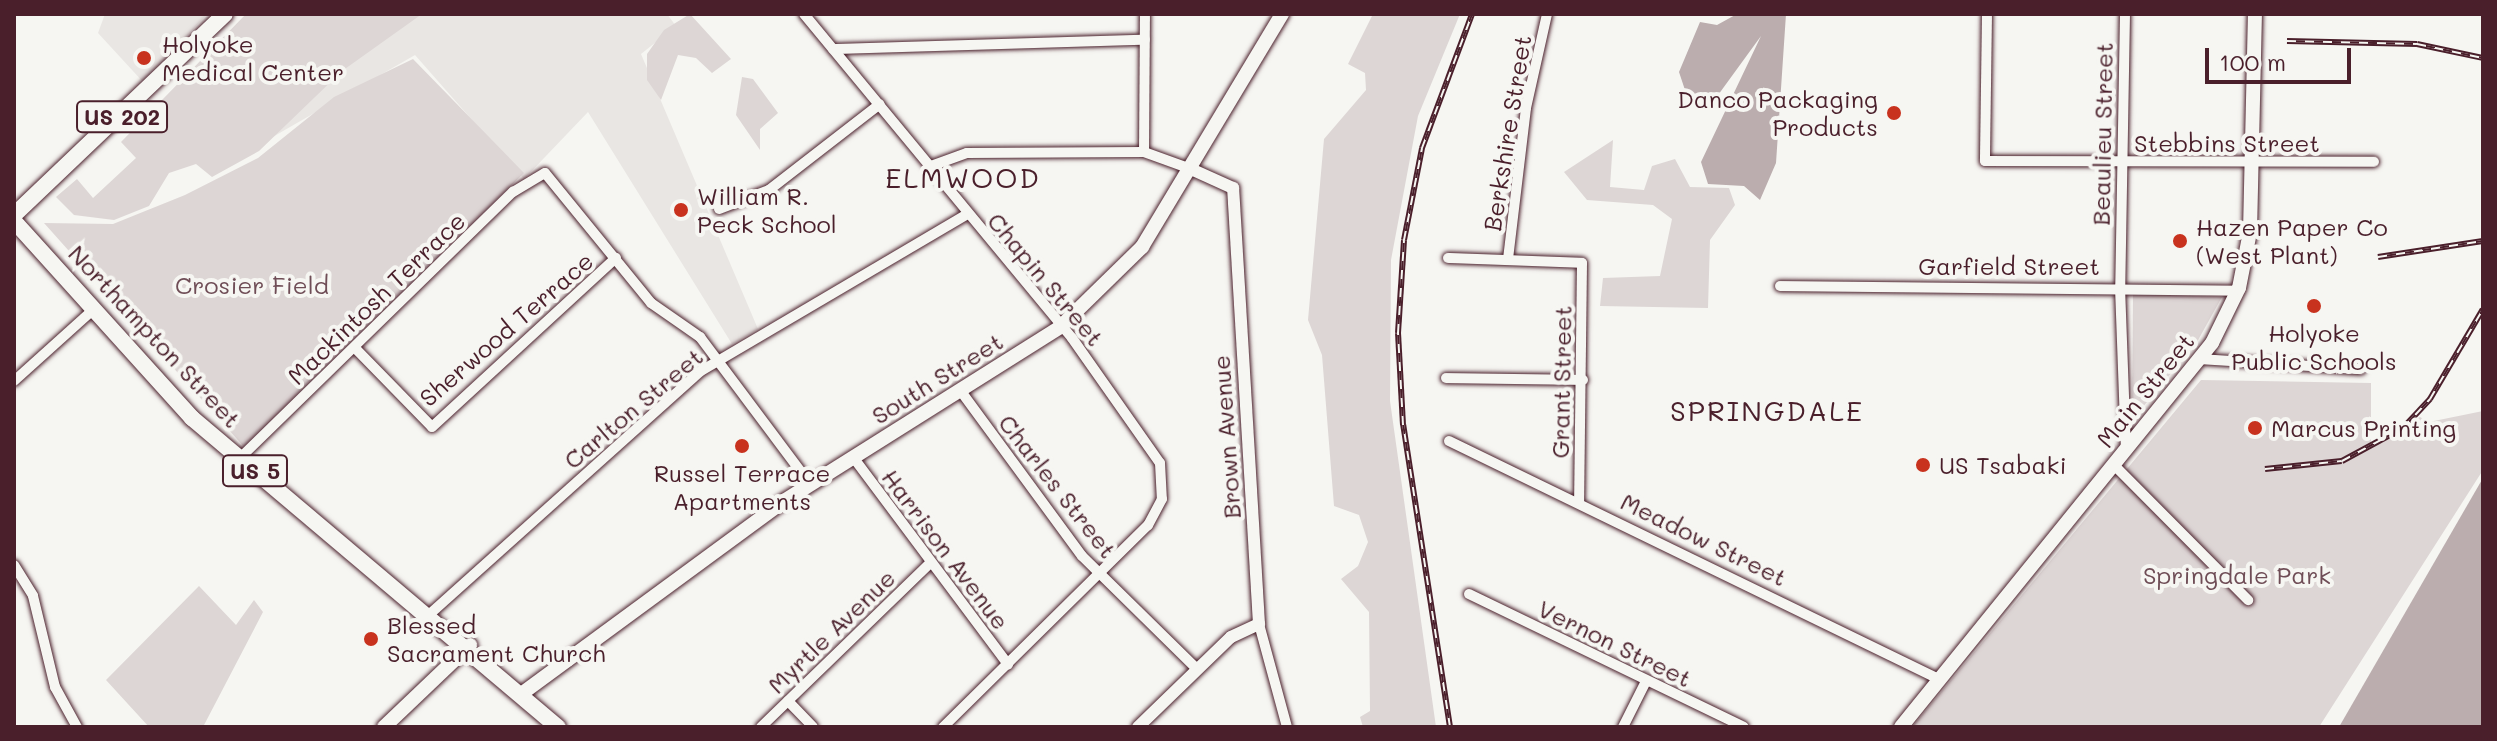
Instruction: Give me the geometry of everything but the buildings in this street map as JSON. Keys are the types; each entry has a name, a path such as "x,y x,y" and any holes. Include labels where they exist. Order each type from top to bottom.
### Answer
{"main road":[{"name":"US 202","path":"14,218 225,14"},
{"name":"South Street","path":"524,692 810,484 1060,327 1142,247 1282,14"},
{"name":"Main Street","path":"1901,727 2200,359 2237,291 2250,232 2255,14"},
{"name":"Northampton Street","path":"14,218 94,309 239,459 470,645 524,692 558,727"},
{"path":"384,727 470,645"}],"street":[{"name":"Chapin Street","path":"804,14 931,166 966,215 1155,447 1160,509 1098,572"},
{"path":"1144,152 1145,14"},
{"name":"Berkshire Street","path":"1508,259 1526,108 1547,14"},
{"name":"Stebbins Street","path":"1987,14 1985,161 2374,162"},
{"name":"Beaulieu Street","path":"2125,14 2120,287 2126,448"},
{"path":"833,49 1145,40"},
{"path":"719,209 769,190 880,104"},
{"path":"931,166 967,153 1144,152 1191,169"},
{"name":"Brown Avenue","path":"1191,169 1233,188 1259,624 1287,727"},
{"name":"Mackintosh Terrace","path":"239,459 513,192 544,174 616,258"},
{"name":"Carlton Street","path":"431,613 718,361 966,215"},
{"path":"616,258 651,303 700,337 810,484"},
{"name":"Sherwood Terrace","path":"355,348 432,427 616,258"},
{"path":"1448,258 1508,259"},
{"name":"Grant Street","path":"1508,259 1582,263 1583,380 1579,502"},
{"name":"Garfield Street","path":"1780,286 2120,287 2237,291"},
{"path":"14,381 94,309"},
{"path":"2200,359 2361,369"},
{"path":"1446,378 1583,380"},
{"name":"Charles Street","path":"960,390 1098,572 1197,669"},
{"name":"Meadow Street","path":"1449,441 1939,679"},
{"name":"Harrison Avenue","path":"853,457 929,564 1008,664"},
{"path":"2113,464 2248,600"},
{"name":"Myrtle Avenue","path":"761,727 929,564"},
{"path":"14,565 33,596 55,687 77,727"},
{"path":"943,727 1098,572"},
{"name":"Vernon Street","path":"1469,594 1744,727"},
{"path":"1138,727 1231,637 1259,624"},
{"path":"1623,727 1646,681"},
{"path":"788,701 813,727"}],"shaded area":[{"name":"Holyoke Medical Center","path":"105,14 207,14 144,83 98,33"},
{"name":"William R. Peck School","path":"256,14 667,14 676,26 641,54 758,329 732,344 588,112 524,179 415,55 245,153"},
{"path":"1737,14 1786,14 1776,163 1760,200 1744,186 1708,184 1701,162 1761,36 1713,102 1691,108 1679,72 1700,22 1717,25"},
{"path":"2483,478 2483,727 2339,727"}],"green space":[{"path":"246,14 422,14 342,71 259,151 212,177 196,164 169,173 149,206 114,220 74,215 56,197 77,179 93,198 136,158 121,142"},
{"path":"690,14 731,59 712,73 696,58 678,55 661,100 647,80 647,54 664,30"},
{"path":"1373,14 1460,14 1418,116 1391,260 1390,401 1436,727 1363,727 1360,717 1370,711 1369,612 1341,579 1358,566 1368,542 1359,515 1334,506 1322,355 1308,320 1324,139 1366,90 1365,73 1348,64"},
{"name":"Crosier Field","path":"413,59 524,173 245,448 44,223 113,224 185,195 258,158 334,97"},
{"path":"742,77 753,79 778,113 760,129 760,150 736,115"},
{"path":"1613,140 1610,187 1644,190 1652,166 1675,159 1690,187 1729,188 1735,205 1710,240 1708,308 1600,306 1603,278 1660,276 1672,219 1653,205 1587,200 1564,172"},
{"path":"2133,294 2222,297 2197,342 2132,420"},
{"name":"Springdale Park","path":"2201,380 2371,383 2371,445 2420,417 2429,422 2483,411 2483,470 2319,727 1912,727"},
{"path":"199,586 236,625 254,600 263,612 203,727 149,727 106,680"}],"railway":[{"path":"1450,727 1403,425 1398,333 1404,240 1422,148 1472,14"},
{"path":"2287,41 2417,44 2483,58"},
{"path":"2378,257 2483,241"},
{"path":"2265,469 2342,461 2403,428 2430,399 2483,309"}],"place":[{"name":"Holyoke Medical Center","path":"144,58"},
{"name":"Danco Packaging Products","path":"1894,113"},
{"name":"William R. Peck School","path":"681,210"},
{"name":"Hazen Paper Co (West Plant)","path":"2180,241"},
{"name":"Holyoke Public Schools","path":"2314,306"},
{"name":"Marcus Printing","path":"2255,428"},
{"name":"Russel Terrace Apartments","path":"742,446"},
{"name":"US Tsabaki","path":"1923,465"},
{"name":"Blessed Sacrament Church","path":"371,639"}],"district":[{"name":"ELMWOOD","path":"963,177"},
{"name":"SPRINGDALE","path":"1767,410"}]}
